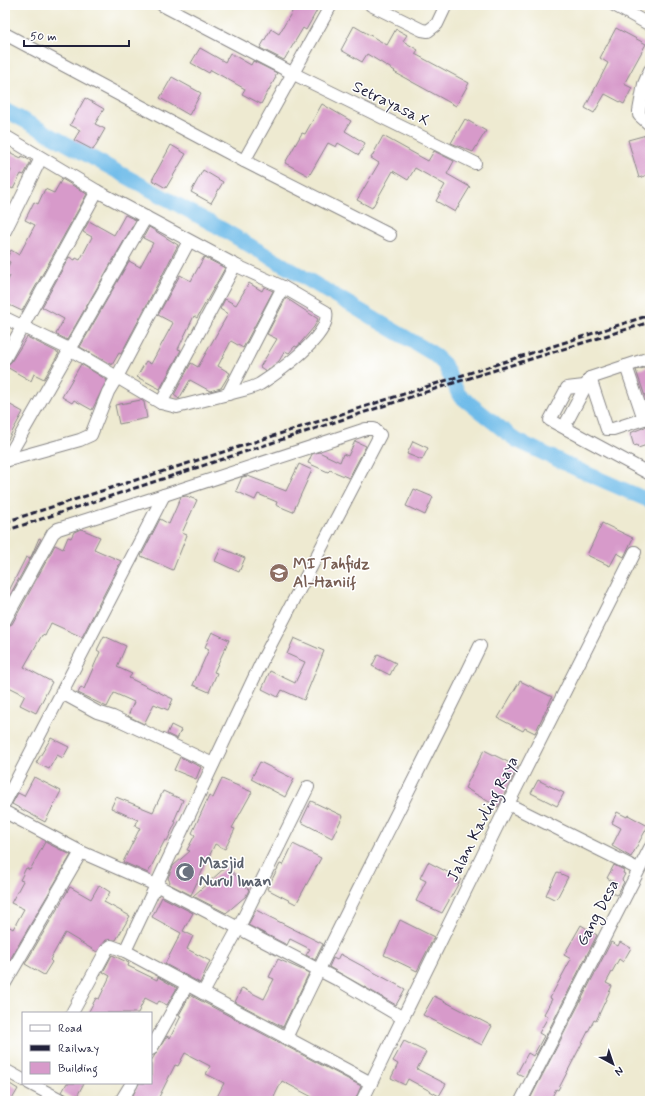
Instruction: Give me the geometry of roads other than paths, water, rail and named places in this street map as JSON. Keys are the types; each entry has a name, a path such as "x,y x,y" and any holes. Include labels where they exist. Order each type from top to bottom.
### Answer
{"street":[{"name":"Setrayasa X","path":"162,5 294,74 475,163"},
{"path":"244,161 294,74 331,5"},
{"path":"371,5 422,30 428,31 437,24 446,5"},
{"path":"614,5 650,25"},
{"path":"5,34 244,161 390,235"},
{"path":"649,124 639,115 639,111 644,84 650,70"},
{"path":"5,136 97,190 189,241 323,308 327,315 325,322 312,343 299,355 259,384 228,394 177,407 161,403 71,350 5,318"},
{"path":"5,231 41,158"},
{"path":"5,358 97,190"},
{"path":"6,461 146,217"},
{"path":"6,461 89,436 108,392 189,241"},
{"path":"161,403 235,265"},
{"path":"228,394 283,287"},
{"path":"650,358 567,388 550,420 650,474"},
{"path":"587,382 607,429 613,429 647,418 626,366"},
{"path":"564,427 587,382"},
{"path":"5,620 53,533 64,527 366,429 374,429 379,432 379,437 262,661 125,951"},
{"path":"5,802 164,495"},
{"name":"Jalan Kavling Raya","path":"362,1101 508,804 635,552"},
{"path":"286,1038 318,970 420,771 480,646"},
{"path":"62,693 97,712 113,717 213,764"},
{"path":"203,993 238,930 308,787"},
{"name":"Gang Desa","path":"508,804 638,869 591,960 563,1020 520,1101"},
{"path":"5,812 81,852 156,885 238,930 318,970 403,1018"},
{"path":"638,869 650,848"},
{"path":"5,983 81,852"},
{"path":"73,1012 107,949 111,946 125,951 371,1083"},
{"path":"152,1047 187,985"},
{"path":"6,1071 22,1079"},
{"path":"32,1084 63,1101"},
{"path":"122,1101 131,1084"}],"waterway":[{"path":"5,110 222,229 432,353 444,364 459,395 516,440 579,470 650,501"}],"railway":[{"path":"5,522 650,315"},
{"path":"5,531 444,386 650,322"}],"place":[{"name":"MI Tahfidz Al-Haniif","path":"279,573"},
{"name":"Masjid Nurul Iman","path":"185,872"}]}
